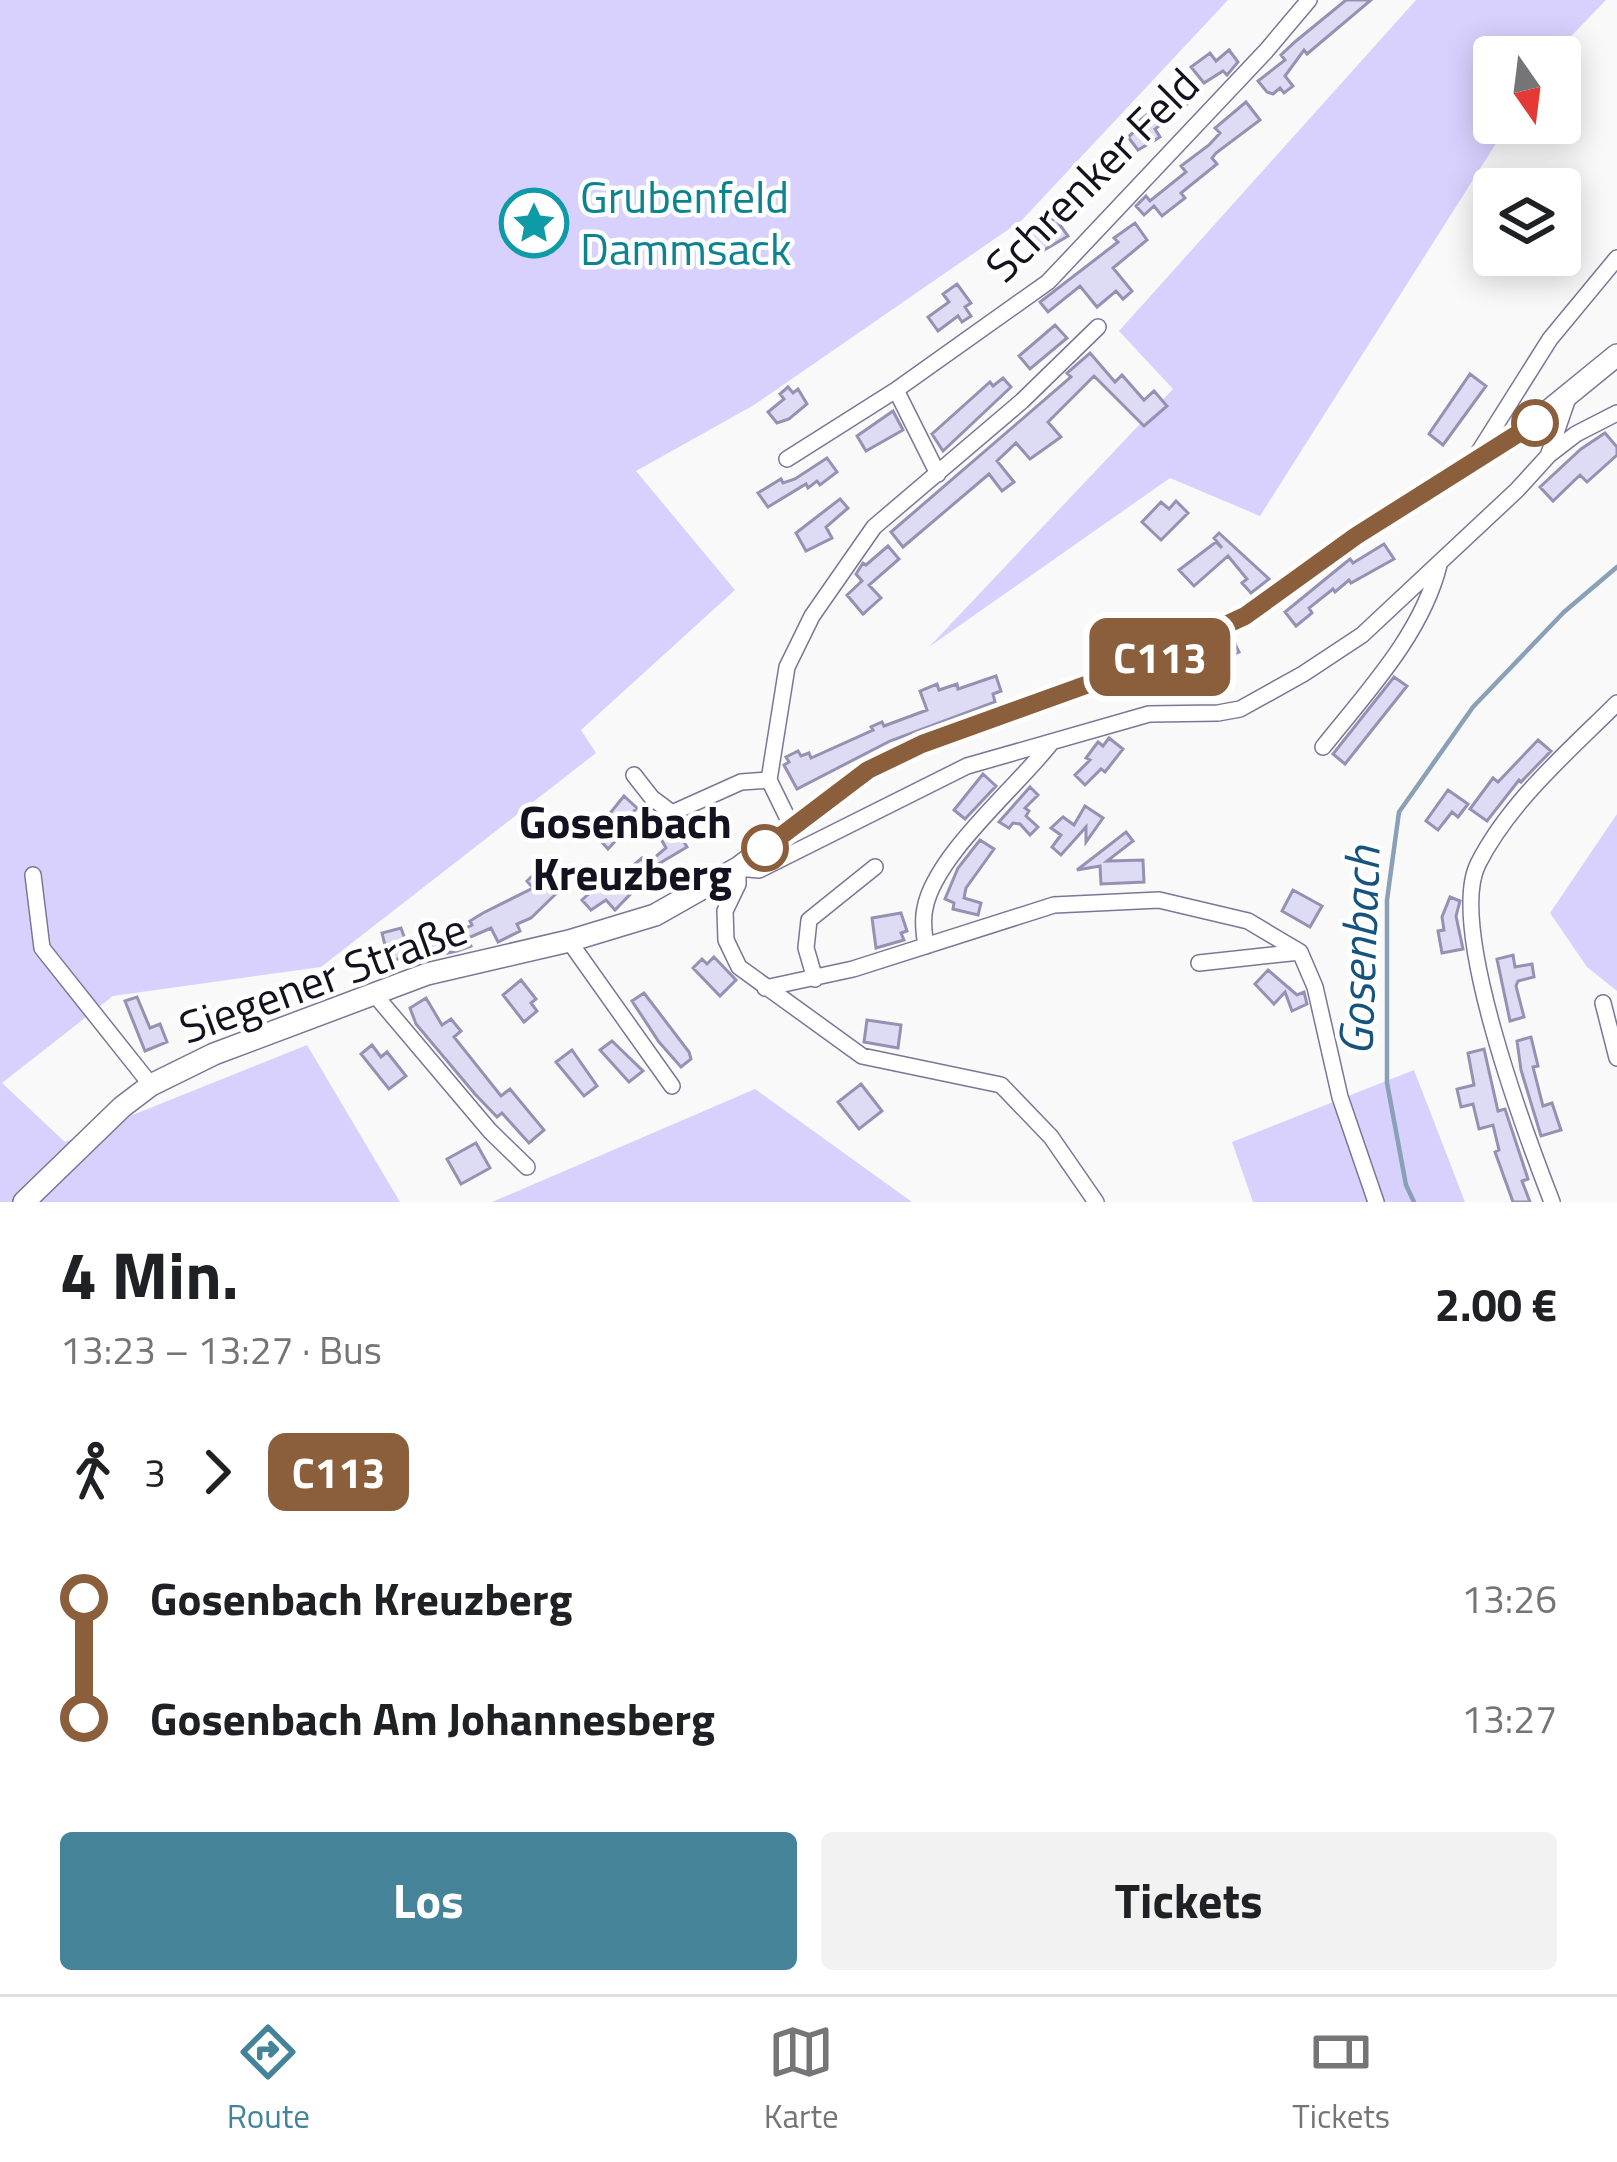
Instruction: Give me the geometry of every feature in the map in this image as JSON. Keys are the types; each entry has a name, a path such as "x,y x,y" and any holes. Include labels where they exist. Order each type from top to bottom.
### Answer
{"main road":[{"name":"Siegener Straße","path":"151,1085 214,1054 427,974 656,915 738,868 868,770 922,744 1133,668 1230,624 1568,398 1617,355"},
{"path":"24,1202 151,1085"}],"street":[{"name":"Schrenker Feld","path":"787,459 896,390 1048,282 1309,0"},
{"path":"1470,466 1550,339 1617,258"},
{"path":"792,827 769,780 788,668 812,616 874,527 1022,401 1098,327"},
{"path":"896,390 938,474"},
{"path":"1548,456 1568,398"},
{"path":"1096,1202 1051,1138 1001,1085 862,1056 739,967 726,940 725,911 738,884 738,868 759,870 967,766 1150,714 1240,709 1362,635 1548,456 1576,434 1617,413"},
{"path":"1323,747 1396,653 1433,587 1439,562"},
{"path":"1552,1202 1514,1102 1496,1038 1469,915 1471,886 1508,816 1617,703"},
{"path":"926,946 925,906 934,884 968,835 1051,743"},
{"path":"634,775 672,813 741,782 769,780"},
{"path":"814,979 806,948 809,920 874,867"},
{"name":"Siegener Straße","path":"33,875 42,948 151,1085"},
{"path":"765,988 814,979 1054,905 1159,900 1249,921 1300,952 1315,987 1340,1097 1376,1202"},
{"path":"569,941 672,1085"},
{"path":"1199,963 1300,952"},
{"path":"375,995 490,1131 527,1167"},
{"path":"1603,1003 1617,1058"}],"shaded area":[{"path":"0,0 1228,0 1022,220 754,405 636,471 735,590 581,730 596,753 321,967 113,996 2,1083 65,1142 307,1045 400,1202 0,1202"},
{"path":"1416,0 1606,0 1571,36 1473,36 1473,144 1496,144 1480,168 1473,168 1473,180 1260,516 1170,478 929,647 1173,389 1119,331"},
{"path":"1617,814 1617,991 1587,967 1550,913"},
{"path":"1414,1070 1465,1202 1253,1202 1232,1142"},
{"path":"755,1089 912,1202 492,1202"}],"building":[{"path":"1346,0 1371,0 1307,54 1304,50 1285,76 1293,86 1284,93 1280,88 1273,94 1267,92 1258,81 1285,60 1281,55 1296,41"},
{"path":"1229,50 1238,62 1227,75 1223,71 1204,83 1191,67 1210,53 1216,61"},
{"path":"1176,91 1187,104 1155,129 1160,137 1138,150 1128,137 1141,126 1138,122"},
{"path":"1246,102 1260,120 1216,153 1212,158 1217,164 1181,193 1185,198 1162,216 1154,206 1144,215 1136,206 1146,196 1150,201 1186,172 1181,166 1209,145 1220,133 1215,128"},
{"path":"1055,218 1068,236 1039,253 1027,237"},
{"path":"1135,223 1147,240 1113,268 1132,291 1123,299 1116,291 1097,307 1080,286 1048,312 1040,302 1118,242 1114,238"},
{"path":"957,284 971,303 965,307 971,316 962,322 958,316 938,331 928,317 949,302 943,294"},
{"path":"1055,325 1067,338 1030,369 1019,356"},
{"path":"1090,353 1115,382 1122,375 1144,400 1154,391 1167,406 1144,426 1094,376 1048,422 1061,437 1030,459 1016,443 997,461 1014,482 1002,491 989,474 903,547 891,532 1071,377 1067,373"},
{"path":"1470,374 1486,386 1443,445 1429,434"},
{"path":"1003,378 1011,387 943,451 932,434 990,382 993,386"},
{"path":"788,387 793,393 798,389 807,404 777,423 768,412 784,399 780,394"},
{"path":"893,411 903,430 866,451 857,436"},
{"path":"1605,433 1617,447 1617,455 1587,482 1580,475 1553,501 1540,487"},
{"path":"827,458 837,472 820,485 817,481 808,488 806,484 768,507 758,493 781,479 783,483 795,479"},
{"path":"840,499 848,508 826,527 832,538 806,551 796,533"},
{"path":"1176,501 1188,513 1161,540 1142,522 1161,502 1169,509"},
{"path":"1219,533 1269,579 1251,593 1242,583 1247,579 1228,556 1194,586 1179,570 1216,542 1222,548 1214,538"},
{"path":"1384,544 1394,559 1333,589 1296,626 1285,612 1350,559 1353,563"},
{"path":"888,546 899,559 869,585 881,598 863,614 847,595 862,581 856,574 863,563"},
{"path":"1232,638 1239,652 1208,666 1218,688 1208,692 1197,684 1188,694 1178,674 1195,666 1192,657"},
{"path":"996,676 1001,691 993,694 995,702 890,741 797,789 784,765 789,762 786,757 798,751 811,758 882,722 884,726 927,710 920,691 937,684 939,690 957,684 958,689"},
{"path":"1394,677 1407,686 1345,764 1333,754"},
{"path":"1109,738 1123,749 1105,772 1101,769 1085,785 1075,775 1090,760 1086,758 1098,742 1103,746"},
{"path":"1538,740 1551,751 1519,780 1487,821 1470,809 1493,778 1498,782"},
{"path":"983,774 996,786 965,819 954,810"},
{"path":"1030,787 1038,795 1025,808 1026,816 1038,827 1030,835 1020,824 1009,828 999,822"},
{"path":"1448,790 1468,804 1458,817 1452,812 1438,830 1426,821"},
{"path":"624,796 637,808 616,830 621,835 608,849 594,833"},
{"path":"1085,806 1103,818 1086,842 1086,827 1061,855 1052,847 1061,835 1051,828 1063,817 1074,825"},
{"path":"677,830 687,847 660,863 664,867 649,881 646,878 615,910 606,900 591,910 582,900 609,875 615,881 642,858 647,864 666,848 661,839"},
{"path":"1126,832 1133,841 1107,861 1143,860 1144,882 1101,884 1100,866 1077,870"},
{"path":"980,840 994,849 964,898 981,903 978,915 953,909 954,903 945,899 958,868"},
{"path":"547,862 566,884 531,918 517,924 520,931 498,942 491,928 468,938 471,946 457,951 389,961 382,933 401,928 407,945 451,935 533,888 527,881"},
{"path":"1293,890 1322,906 1310,927 1282,911"},
{"path":"1450,897 1460,901 1456,916 1463,949 1442,953 1438,931 1444,930 1442,917"},
{"path":"901,913 907,931 901,933 904,940 876,948 872,918"},
{"path":"1513,955 1515,967 1532,964 1534,977 1518,981 1524,1017 1510,1021 1497,959"},
{"path":"714,957 736,980 720,996 693,968 702,959 707,964"},
{"path":"1268,970 1297,995 1304,992 1307,1004 1292,1011 1285,992 1274,1004 1255,984"},
{"path":"521,980 536,999 531,1003 537,1011 524,1022 503,995"},
{"path":"644,993 689,1052 691,1059 681,1067 632,1001"},
{"path":"137,997 150,1028 160,1024 167,1042 145,1051 125,1001"},
{"path":"426,998 442,1025 451,1019 461,1031 454,1037 501,1096 510,1089 544,1130 529,1143 502,1113 497,1117 475,1094 416,1024 410,1008"},
{"path":"867,1020 901,1025 898,1048 864,1042"},
{"path":"1531,1037 1543,1106 1552,1103 1561,1130 1541,1136 1517,1041"},
{"path":"612,1041 643,1071 629,1082 600,1050"},
{"path":"372,1045 381,1057 387,1052 406,1076 389,1089 361,1054"},
{"path":"1484,1049 1498,1111 1505,1109 1528,1179 1522,1181 1530,1202 1513,1202 1495,1152 1499,1150 1493,1125 1479,1129 1473,1104 1461,1107 1457,1089 1474,1085 1468,1053"},
{"path":"572,1050 597,1086 584,1096 556,1062"},
{"path":"861,1084 882,1111 859,1129 838,1102"},
{"path":"476,1143 490,1168 461,1184 447,1159"}],"waterway":[{"name":"Gosenbach","path":"1414,1202 1406,1185 1387,1083 1387,900 1399,812 1473,707 1564,612 1617,567"}],"bus line":[{"name":"C113","path":"765,848 868,770 922,744 1133,668 1245,616 1356,536 1535,423"}],"place":[{"name":"Grubenfeld Dammsack","path":"534,223"},
{"name":"Gosenbach Kreuzberg","path":"765,848"}]}
